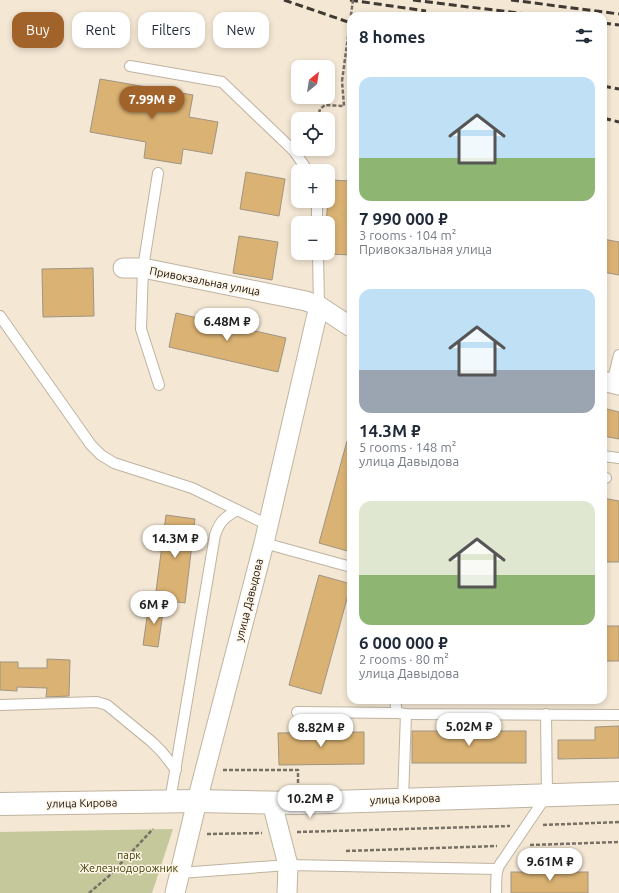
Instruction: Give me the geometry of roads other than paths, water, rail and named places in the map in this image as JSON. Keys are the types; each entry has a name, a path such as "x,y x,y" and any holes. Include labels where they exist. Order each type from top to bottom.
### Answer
{"main road":[{"name":"улица Кирова","path":"0,804 170,801 272,803 619,793"}],"street":[{"name":"Привокзальная улица","path":"123,268 143,268 306,301 320,306 347,324"},
{"name":"улица Давыдова","path":"175,893 197,801 266,534 320,306"},
{"path":"272,803 288,865 287,893"}],"lane":[{"path":"130,66 222,82 294,151 303,164"},
{"path":"158,173 143,268 141,329 159,385"},
{"path":"318,260 320,306"},
{"path":"0,316 91,445 101,455 114,463 192,488 237,510 266,534 347,564"},
{"path":"611,383 619,355"},
{"path":"607,456 619,458"},
{"path":"170,801 215,535 219,524 225,517 237,510"},
{"path":"0,705 97,702 108,705 162,752 176,770"},
{"path":"397,704 401,714 403,799"},
{"path":"297,712 619,715"},
{"path":"496,893 497,869 547,795 546,714"},
{"path":"180,873 288,865 497,869"}],"railway":[{"path":"284,0 347,22"},
{"path":"350,0 426,11"},
{"path":"413,0 510,12"},
{"path":"511,0 604,12"},
{"path":"607,12 619,14"},
{"path":"607,24 619,25"},
{"path":"607,87 619,89"},
{"path":"607,119 619,122"}],"park label":[{"name":"парк Железнодорожник","path":"129,861"}]}
